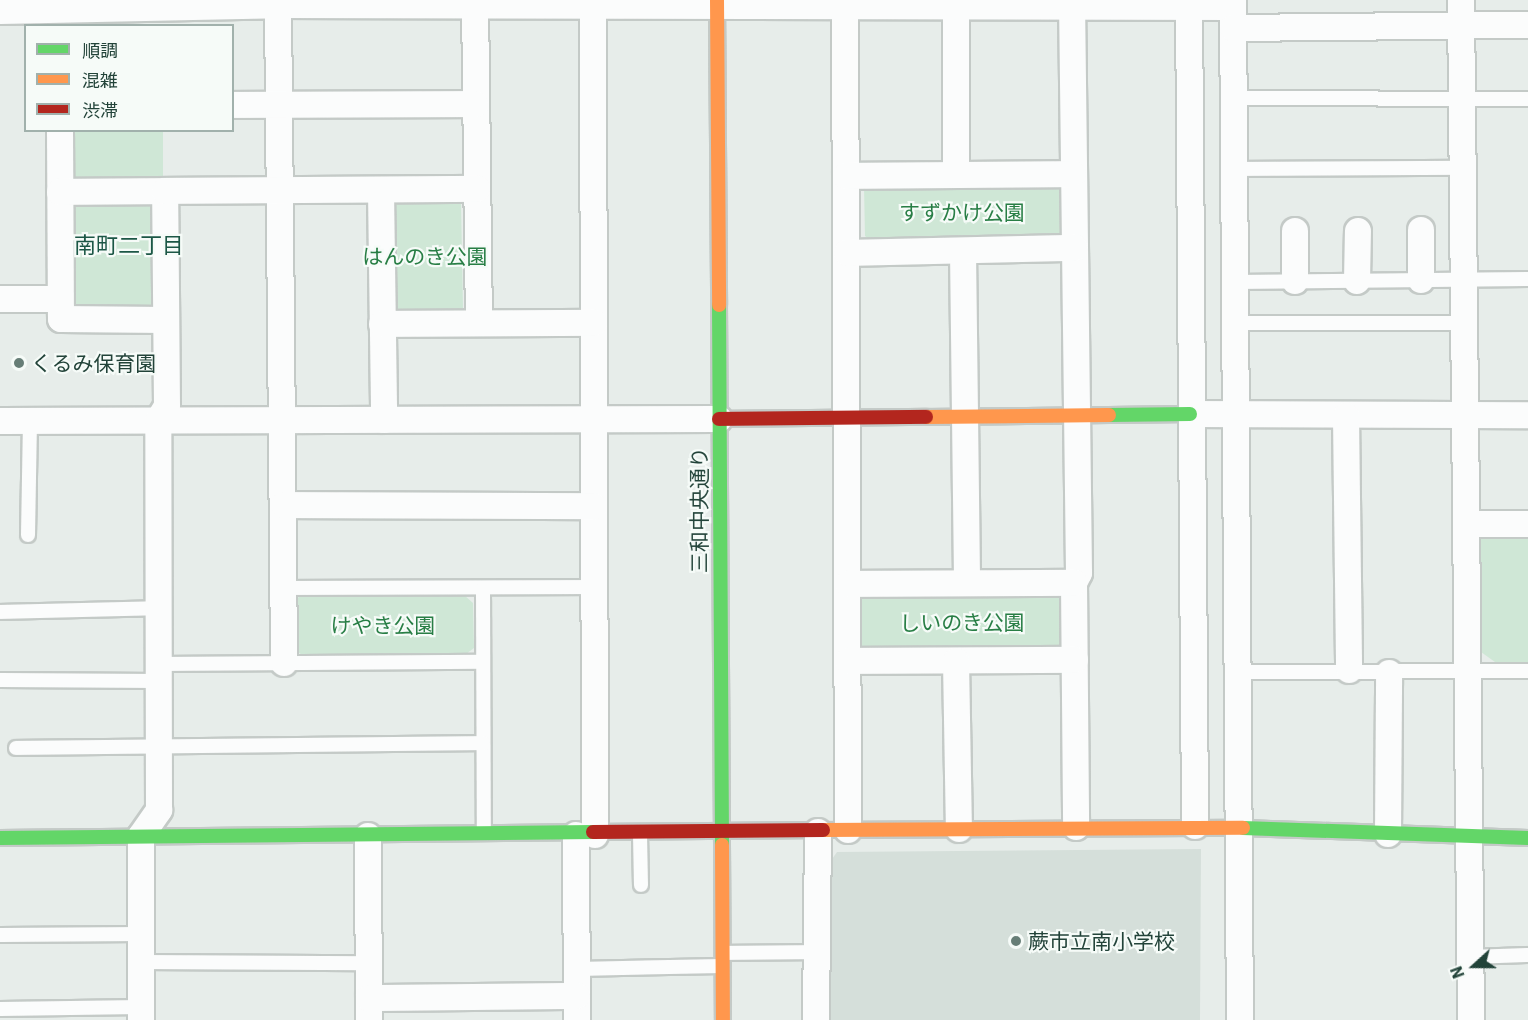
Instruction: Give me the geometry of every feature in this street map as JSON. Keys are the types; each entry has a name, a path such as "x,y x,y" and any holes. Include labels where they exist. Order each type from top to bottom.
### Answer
{"street":[{"path":"1461,0 1471,1020"},
{"path":"1072,2 1079,573 1074,583 1076,827"},
{"path":"0,11 59,17 278,3 1189,3 1233,12 1461,25 1528,25"},
{"path":"278,3 284,663"},
{"path":"474,3 479,323"},
{"path":"368,836 369,1009 577,1008 595,587 593,3"},
{"name":"三和中央通り","path":"717,3 723,1020"},
{"path":"845,3 848,830"},
{"path":"956,3 956,174"},
{"path":"1189,3 1190,414 1195,826"},
{"path":"1233,12 1240,1020"},
{"path":"234,105 475,104"},
{"path":"60,132 61,320 165,320"},
{"path":"846,176 1073,174"},
{"path":"60,192 477,189"},
{"path":"141,1014 141,836 159,810 158,421 167,406 165,191"},
{"path":"381,191 384,420"},
{"path":"1421,280 1422,230"},
{"path":"1295,231 1295,281"},
{"path":"1357,280 1358,231"},
{"path":"847,254 1075,248"},
{"path":"963,251 967,583"},
{"path":"0,299 60,299"},
{"path":"382,324 594,323"},
{"path":"0,422 719,419 1190,414 1528,415"},
{"path":"1346,416 1349,670"},
{"path":"284,505 594,506"},
{"path":"1466,524 1528,524"},
{"path":"848,584 1074,583"},
{"path":"848,661 1075,660"},
{"path":"956,661 958,829"},
{"path":"1388,834 1389,672"},
{"path":"0,838 721,834 848,830 1195,826 1469,838 1528,838"},
{"path":"816,1020 818,832"}],"lane":[{"path":"1233,98 1528,99"},
{"path":"1234,169 1463,168"},
{"path":"1235,282 1528,279"},
{"path":"1235,323 1464,323"},
{"path":"28,535 30,421"},
{"path":"284,588 483,590 595,587"},
{"path":"483,590 484,835"},
{"path":"0,612 159,608"},
{"path":"0,680 284,663 483,662"},
{"path":"1238,672 1528,671"},
{"path":"16,748 483,743"},
{"path":"640,834 640,885"},
{"path":"0,935 141,934"},
{"path":"577,969 817,952"},
{"path":"1470,957 1528,955"},
{"path":"141,962 369,963"},
{"path":"0,1009 141,1014"}],"shaded area":[{"name":"蕨市立南小学校","path":"1201,849 1200,1020 831,1020 830,862 837,852"}],"green space":[{"path":"60,132 163,132 163,319 60,319"},
{"name":"すずかけ公園","path":"1055,181 1060,187 1061,234 1055,241 872,242 865,236 864,186"},
{"name":"はんのき公園","path":"393,197 456,197 461,204 463,308 456,315 393,316"},
{"path":"1488,534 1528,534 1528,662 1495,662 1481,652 1479,540"},
{"name":"しいのき公園","path":"1056,590 1055,596 1062,596 1063,648 861,650 861,594"},
{"name":"けやき公園","path":"464,595 473,603 474,648 466,654 302,655 294,649 292,601 301,596"}],"traffic: fast":[{"path":"719,305 722,845"},
{"path":"1109,415 1190,414"},
{"path":"1243,828 1528,838"},
{"path":"0,838 593,832"}],"traffic: slow":[{"path":"717,0 719,305"},
{"path":"926,417 1109,415"},
{"path":"823,830 1243,828"},
{"path":"722,845 723,1020"}],"traffic: jam":[{"path":"719,419 926,417"},
{"path":"593,832 823,830"}],"place":[{"name":"くるみ保育園","path":"19,363"},
{"name":"蕨市立南小学校","path":"1016,941"}],"district":[{"name":"南町二丁目","path":"129,245"}]}
